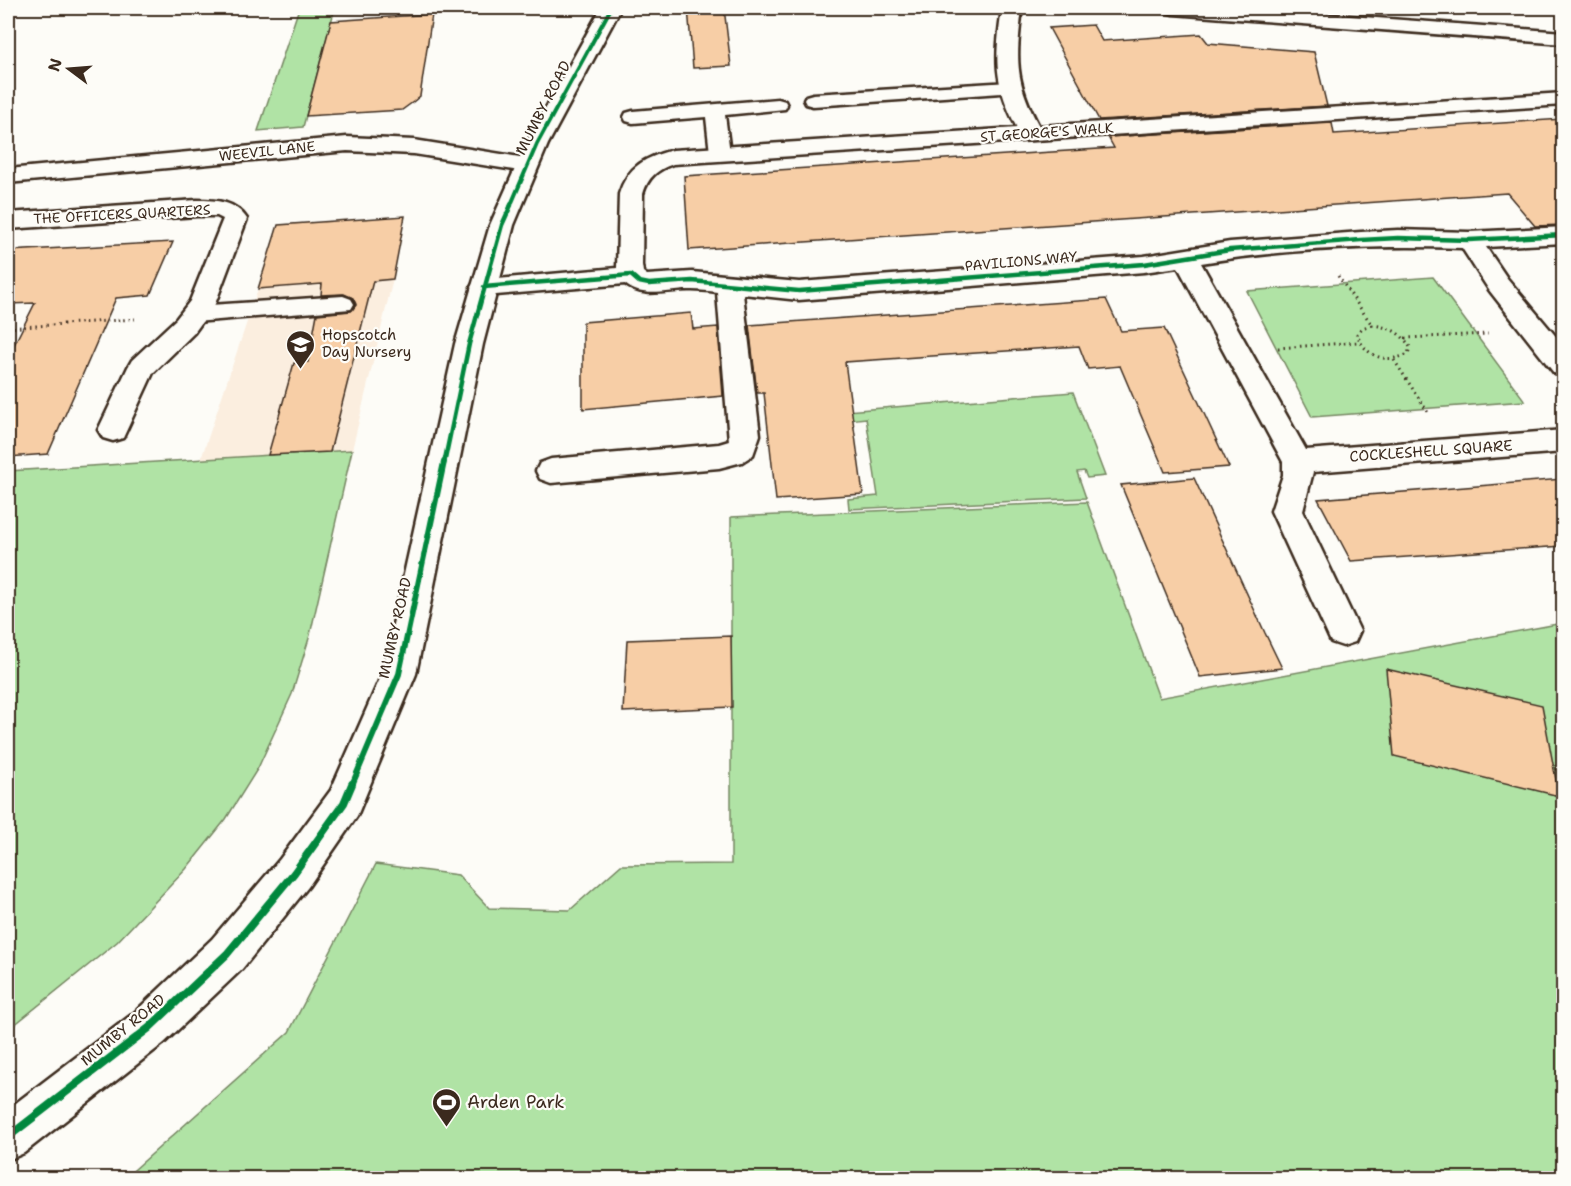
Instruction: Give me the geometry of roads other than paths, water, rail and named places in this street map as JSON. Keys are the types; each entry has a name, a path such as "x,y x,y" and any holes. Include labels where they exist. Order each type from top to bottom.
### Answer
{"street":[{"name":"MUMBY ROAD","path":"8,1137 149,1028 227,954 294,873 344,803 399,674 469,344 502,225 526,165 564,91 611,8"},
{"path":"1012,8 1007,59 1010,88 1032,133"},
{"path":"1174,8 1385,16 1563,38"},
{"name":"ST GEORGE'S WALK","path":"631,276 628,265 631,194 637,177 647,166 666,159 720,153 1563,99"},
{"name":"WEEVIL LANE","path":"8,176 208,182 310,146 375,144 414,147 526,165"},
{"name":"THE OFFICERS QUARTERS","path":"8,221 208,182 225,210 233,213 235,219 206,295 195,314 142,368 113,430"},
{"name":"PAVILIONS WAY","path":"484,287 631,276 639,282 649,284 692,281 786,291 808,290 1144,264 1230,250 1317,243 1387,238 1469,240 1563,235"},
{"path":"1469,240 1498,284 1563,366"},
{"path":"1185,258 1298,462 1299,478 1287,511 1343,631"},
{"path":"551,471 719,456 740,450 745,435 729,285"},
{"name":"COCKLESHELL SQUARE","path":"1298,462 1563,441"}],"lane":[{"path":"813,100 1010,88"},
{"path":"633,117 778,105"},
{"path":"715,110 720,153"},
{"path":"195,314 343,304"}],"place":[{"name":"Hopscotch Day Nursery","path":"301,370"},
{"name":"Arden Park","path":"446,1128"}]}
